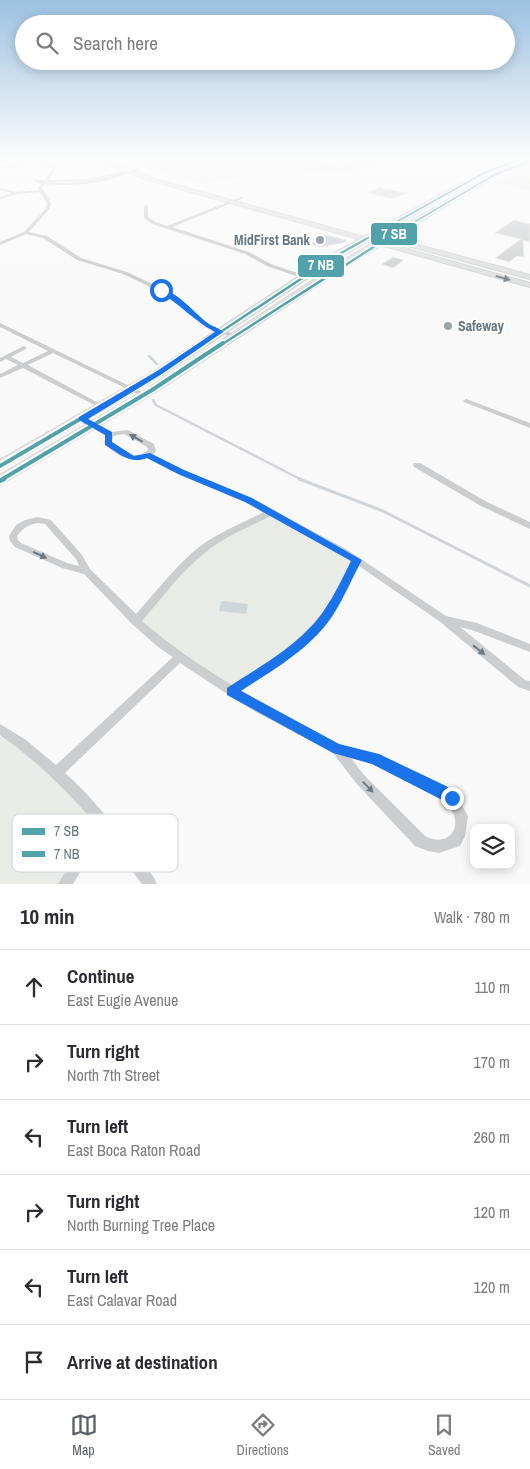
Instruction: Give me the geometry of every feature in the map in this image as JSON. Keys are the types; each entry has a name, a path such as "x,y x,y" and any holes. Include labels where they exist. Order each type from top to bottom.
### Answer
{"main road":[{"path":"225,200 366,240 388,238 530,277"},
{"path":"251,200 341,225 377,239 530,285"},
{"path":"0,481 144,395 377,239 440,200"},
{"path":"388,238 452,200"},
{"path":"279,215 299,213"},
{"path":"287,218 304,217 341,225"},
{"path":"0,466 131,390 304,277 366,240"}],"street":[{"path":"0,244 26,233 48,208 48,200"},
{"path":"168,227 236,200"},
{"path":"146,206 146,218 247,253 268,265 304,277"},
{"path":"26,233 45,237 79,259 125,273 161,290 178,300 208,326 234,336"},
{"path":"0,325 144,395"},
{"path":"0,360 24,348"},
{"path":"0,376 53,351"},
{"path":"7,356 102,407"},
{"path":"466,402 530,426"},
{"path":"82,419 110,434 125,432 151,446 152,450 147,455 137,459 132,458 108,443 110,434"},
{"path":"147,455 271,512 357,560 442,618 465,640 522,684 530,686"},
{"path":"417,465 484,504 530,526"},
{"path":"136,621 178,572 202,550 223,536 271,512"},
{"path":"87,571 65,566 18,545 13,536 21,525 28,521 42,520 48,522 79,557 87,571 136,621 180,657 231,691 337,749 374,759 452,798 462,816 459,836 455,841 439,847 420,841 360,779 337,749"},
{"path":"231,691 273,664 310,634 329,612 357,560"},
{"path":"442,618 473,626 530,648"},
{"path":"56,773 180,657"},
{"path":"2,733 56,773 94,814"},
{"path":"65,884 72,872"},
{"path":"142,872 150,884"}],"shaded area":[{"path":"271,512 357,560 317,627 231,691 136,621 193,557"},
{"path":"221,601 248,604 246,614 219,611"},
{"path":"6,733 92,814 12,814 12,872 72,872 65,884 0,884 0,737"}],"building":[{"path":"514,220 530,224 530,242 523,240 524,257 517,256 509,262 495,258 521,239 495,233"},
{"name":"MidFirst Bank","path":"325,235 346,240 346,242 322,247 311,245 318,236"},
{"path":"393,257 404,260 393,268 382,264"}],"waterway":[{"path":"149,356 157,364"},
{"path":"153,400 156,405 302,480"},
{"path":"299,479 383,511 530,586"}],"transit line":[{"path":"0,466 160,372 334,257 435,200"},
{"path":"0,481 152,390 350,260 451,200"}],"place":[{"name":"MidFirst Bank","path":"320,240"},
{"name":"Safeway","path":"448,326"}],"route":[{"path":"161,290 178,300 198,319 220,332 160,372 82,419 110,434 108,443 132,458 137,459 147,455 192,477 223,488 283,518 357,560 329,612 317,627 295,648 231,691 337,749 374,759 452,798"}]}
